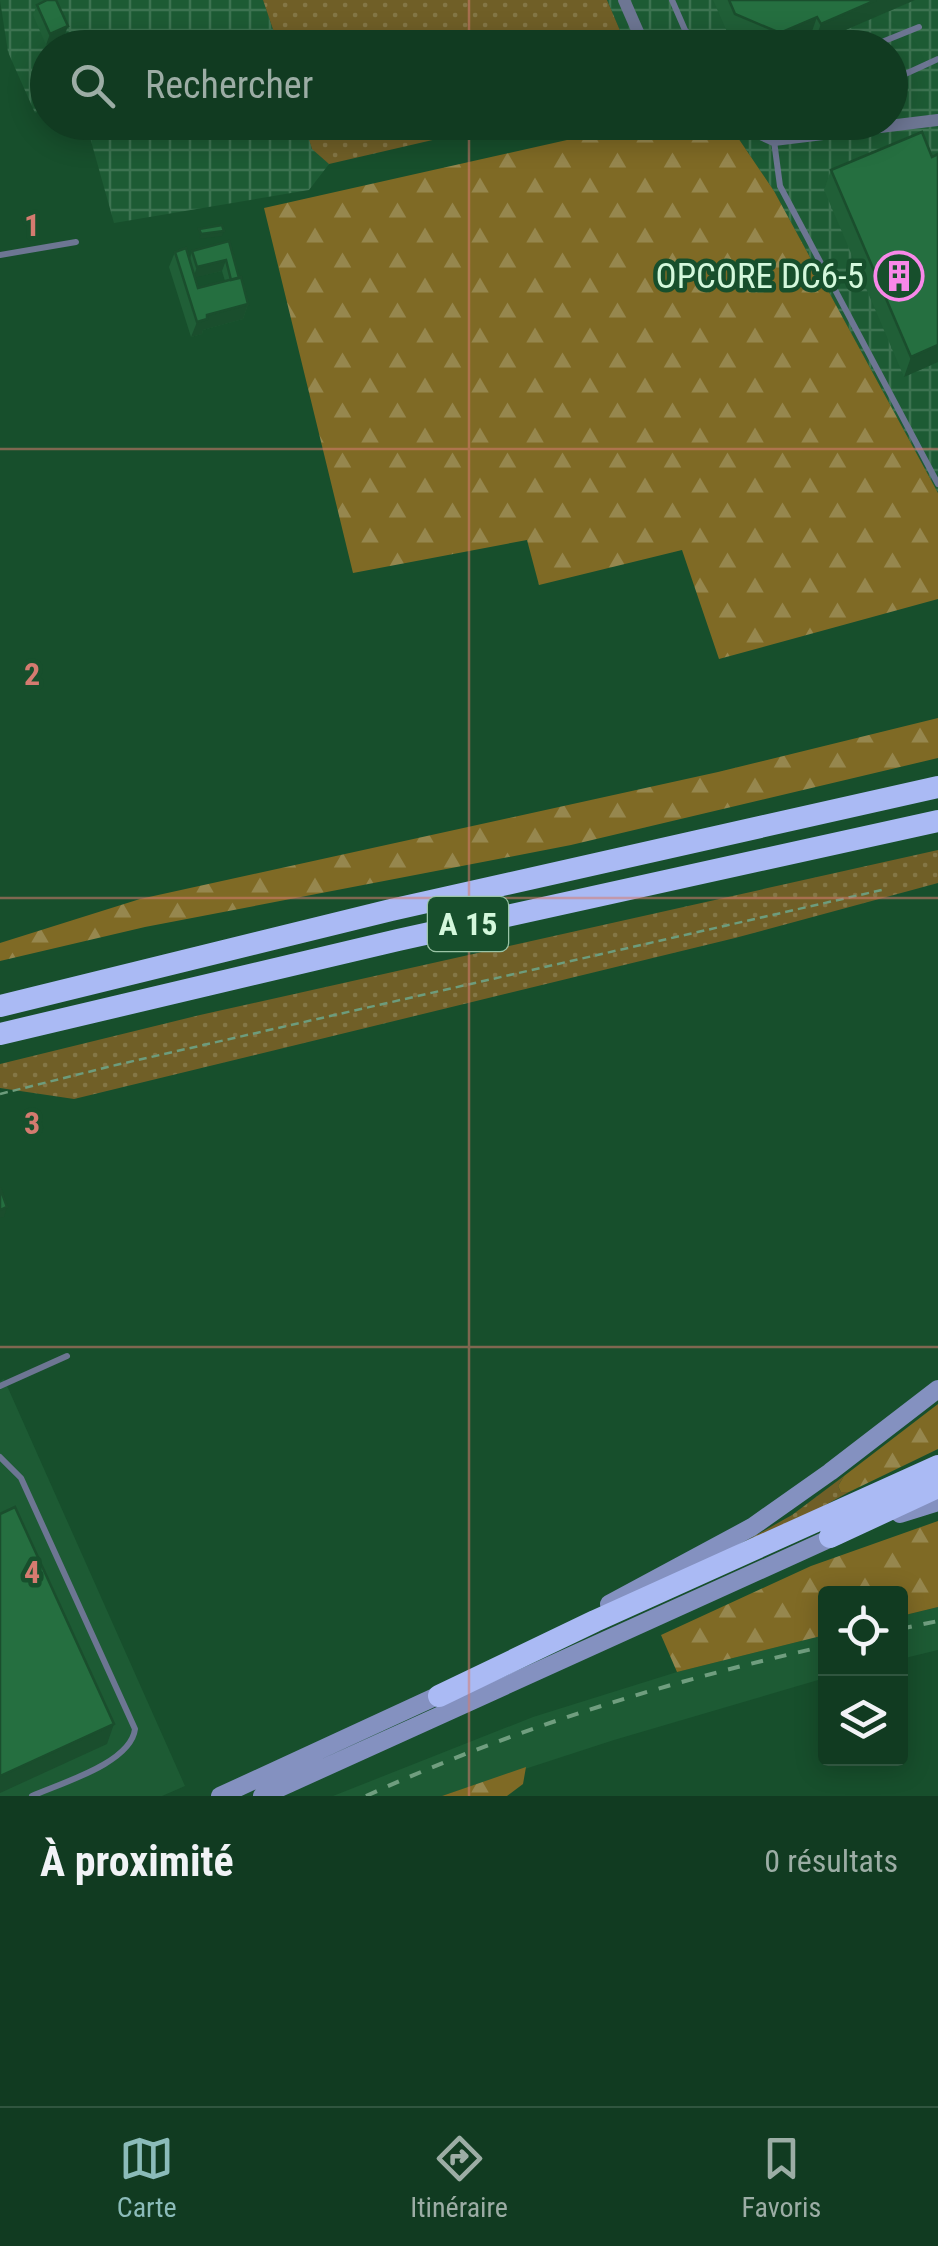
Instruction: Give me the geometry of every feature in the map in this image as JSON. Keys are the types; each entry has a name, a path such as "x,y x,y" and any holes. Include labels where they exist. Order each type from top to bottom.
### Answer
{"highway":[{"name":"A 15","path":"0,1006 392,910 938,787"},
{"name":"A 15","path":"0,1034 398,940 938,821"},
{"path":"440,1696 595,1621 938,1466"},
{"path":"830,1537 938,1487"}],"main road":[{"path":"220,1796 440,1696 752,1527 938,1389"},
{"path":"262,1796 830,1537 938,1502"}],"street":[{"path":"624,0 637,30"},
{"path":"908,124 938,120"}],"lane":[{"path":"672,0 685,30"},
{"path":"908,31 919,27"},
{"path":"908,73 938,59"},
{"path":"774,140 780,186 938,484"},
{"path":"0,255 76,242"},
{"path":"0,1386 67,1356"},
{"path":"0,1457 21,1478 135,1729 133,1740 122,1754 32,1796"}],"path":[{"path":"0,1094 116,1064 886,889"}],"shaded area":[{"path":"0,0 263,0 273,30 30,30 30,102 8,52"},
{"path":"263,0 607,0 620,30 273,30"},
{"path":"607,0 938,0 938,493 774,191 740,140 908,140 908,30 620,30"},
{"path":"91,140 309,140 312,148 329,164 309,190 114,223"},
{"path":"309,140 433,140 329,164 312,149"},
{"path":"938,850 938,883 735,938 74,1099 0,1088 0,1064 200,1015"},
{"path":"4,1379 185,1786 162,1796 0,1796 0,1381"},
{"path":"844,1476 838,1486 841,1492 849,1492 756,1543 744,1542 792,1515"},
{"path":"938,1607 938,1650 908,1657 908,1614"},
{"path":"818,1637 818,1680 442,1796 333,1796 533,1717 677,1672"}],"green space":[{"path":"567,140 740,140 774,191 938,493 938,599 719,659 682,550 539,585 527,540 353,573 264,208"},
{"path":"938,718 938,758 571,845 145,927 0,961 0,943 140,899 718,772"},
{"path":"938,1404 938,1449 849,1492 841,1492 838,1486 844,1476"},
{"path":"938,1521 938,1607 908,1614 908,1586 818,1586 818,1637 677,1672 661,1635 811,1566"},
{"path":"526,1767 523,1784 507,1796 442,1796"}],"building":[{"path":"56,0 68,26 48,30 37,5"},
{"path":"729,0 876,0 821,24 817,17 787,30 773,30 735,14"},
{"name":"OPCORE DC6-5","path":"922,132 932,157 938,154 938,345 911,357 831,170"},
{"path":"222,225 224,231 201,234 199,229"},
{"path":"229,241 239,278 231,280 226,260 197,267 192,251"},
{"path":"186,248 198,288 241,277 248,304 207,315 207,319 197,322 175,252"},
{"path":"0,1188 7,1207 0,1210"},
{"path":"15,1507 114,1724 0,1776 0,1514"}],"railway":[{"path":"908,1627 938,1621"},
{"path":"366,1796 478,1749 592,1709 818,1648"}],"place":[{"name":"OPCORE DC6-5","path":"899,276"}]}
